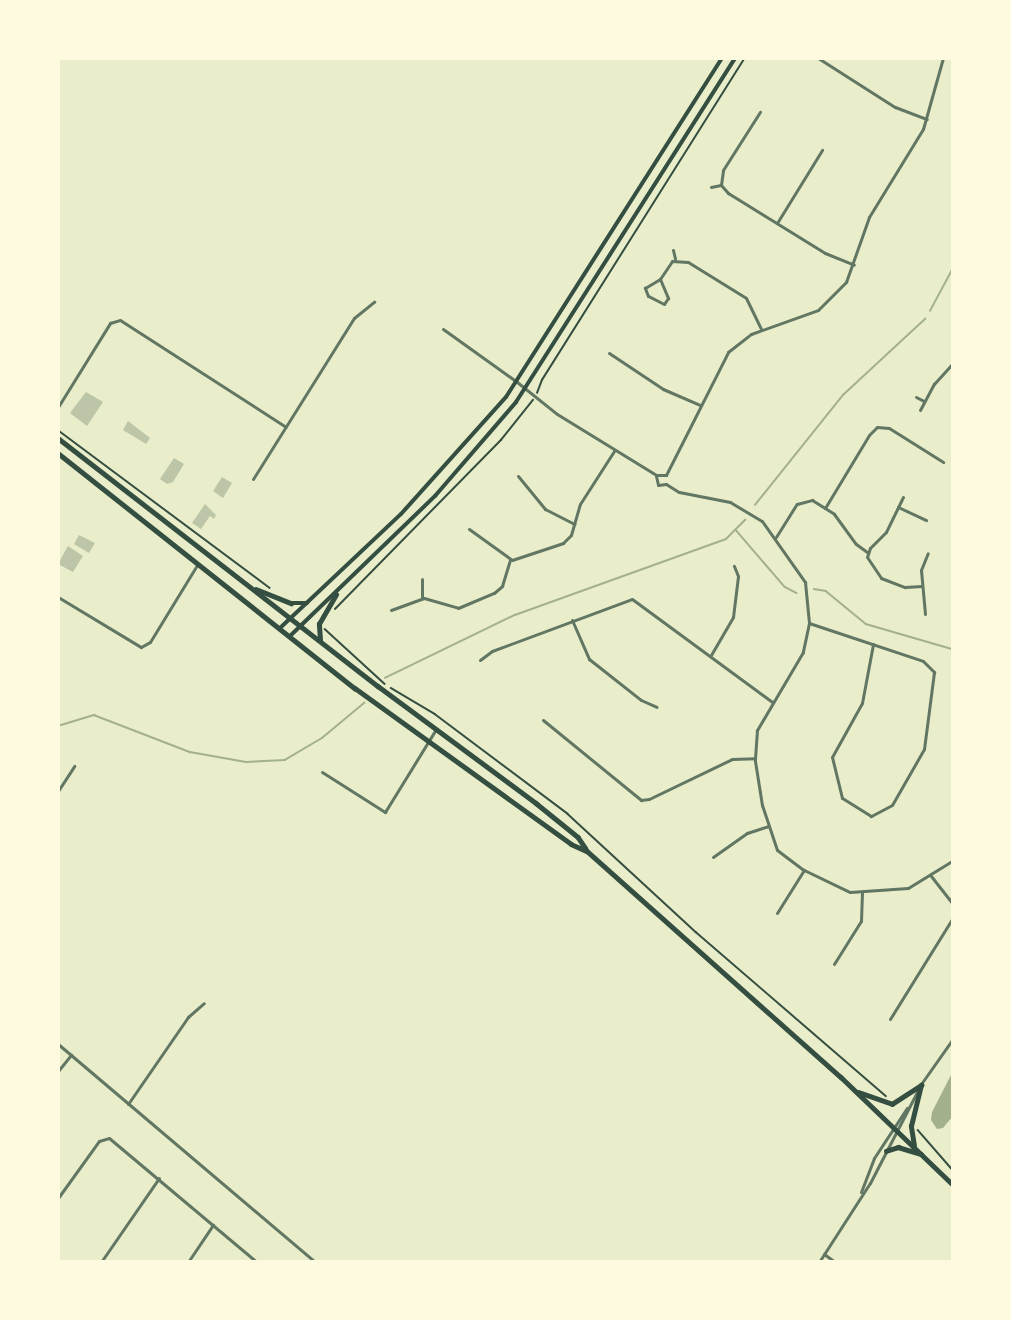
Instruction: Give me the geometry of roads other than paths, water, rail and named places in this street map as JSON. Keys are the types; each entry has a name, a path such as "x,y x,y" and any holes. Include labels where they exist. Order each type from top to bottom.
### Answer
{"highway":[{"path":"58,438 321,642 553,816 578,837 587,851"},
{"path":"58,453 290,636 429,741 587,851 856,1092 952,1184"},
{"path":"250,587 291,603 307,603"},
{"path":"321,642 319,624 336,594"},
{"path":"856,1092 892,1104 921,1085"},
{"path":"914,1146 910,1126 921,1085"},
{"path":"886,1151 898,1147 923,1155"}],"main road":[{"path":"280,628 426,488 517,382 722,58"},
{"path":"290,636 336,594 469,460 525,390 735,58"}],"street":[{"path":"818,58 895,107 927,119"},
{"path":"666,484 666,475 723,357 739,341 761,329 806,316 825,306 841,290 854,266 869,217 927,119 943,58"},
{"path":"721,186 723,170 760,112"},
{"path":"777,223 822,150"},
{"path":"711,187 721,186 777,223 854,266"},
{"path":"660,279 668,298 664,304 644,291 660,279 675,260 673,250"},
{"path":"675,260 688,262 746,298 761,329"},
{"path":"253,479 354,318 374,302"},
{"path":"58,407 110,323 117,320 286,427"},
{"path":"443,329 525,390 614,451 656,476 666,475"},
{"path":"609,353 663,389 700,405"},
{"path":"920,410 924,401 952,364"},
{"path":"916,397 924,401"},
{"path":"825,508 875,428 889,428 943,462"},
{"path":"510,559 562,543 571,535 580,504 614,451"},
{"path":"518,476 544,509 574,524"},
{"path":"656,476 656,484 666,484 679,492 739,505 762,521 776,537 803,577 809,623 802,656 758,726 755,758 768,826 777,850 804,870 843,891 862,892 908,888 931,876 952,861"},
{"path":"867,552 886,532 903,496"},
{"path":"776,537 802,501 812,500 825,508 867,552 869,565 881,578 905,587 922,586"},
{"path":"898,507 926,520"},
{"path":"469,530 510,559"},
{"path":"925,614 921,570 928,553"},
{"path":"391,610 422,598 455,608 494,593 504,582 510,559"},
{"path":"58,597 141,648 150,642 199,563"},
{"path":"711,655 733,617 738,576 734,566"},
{"path":"422,579 422,598"},
{"path":"480,660 492,651 621,600 635,600 772,702"},
{"path":"572,620 589,659 641,700 657,707"},
{"path":"809,623 873,644 925,662 934,677 924,748 892,805 871,816 842,798 832,756 862,702 873,644"},
{"path":"543,720 641,800 649,800 732,759 755,758"},
{"path":"322,772 385,812 437,728"},
{"path":"58,791 74,766"},
{"path":"713,857 747,833 768,826"},
{"path":"777,914 804,870"},
{"path":"931,876 952,903"},
{"path":"834,964 861,921 862,892"},
{"path":"890,1019 952,919"},
{"path":"128,1104 188,1017 204,1003"},
{"path":"819,1262 860,1197 907,1108 952,1040"},
{"path":"58,1044 315,1262"},
{"path":"58,1071 71,1055"},
{"path":"860,1197 874,1158 892,1125 907,1108"},
{"path":"58,1198 104,1137 114,1140 257,1262"},
{"path":"100,1262 159,1178"},
{"path":"188,1262 213,1225"},
{"path":"824,1254 835,1262"}],"waterway":[{"path":"930,311 952,270"},
{"path":"755,505 843,395 925,319"},
{"path":"385,678 515,615 726,539 745,520"},
{"path":"736,530 785,587 797,593"},
{"path":"814,589 826,591 866,624 952,649"},
{"path":"58,726 94,715 190,752 247,762 285,760 322,738 364,703"}]}
